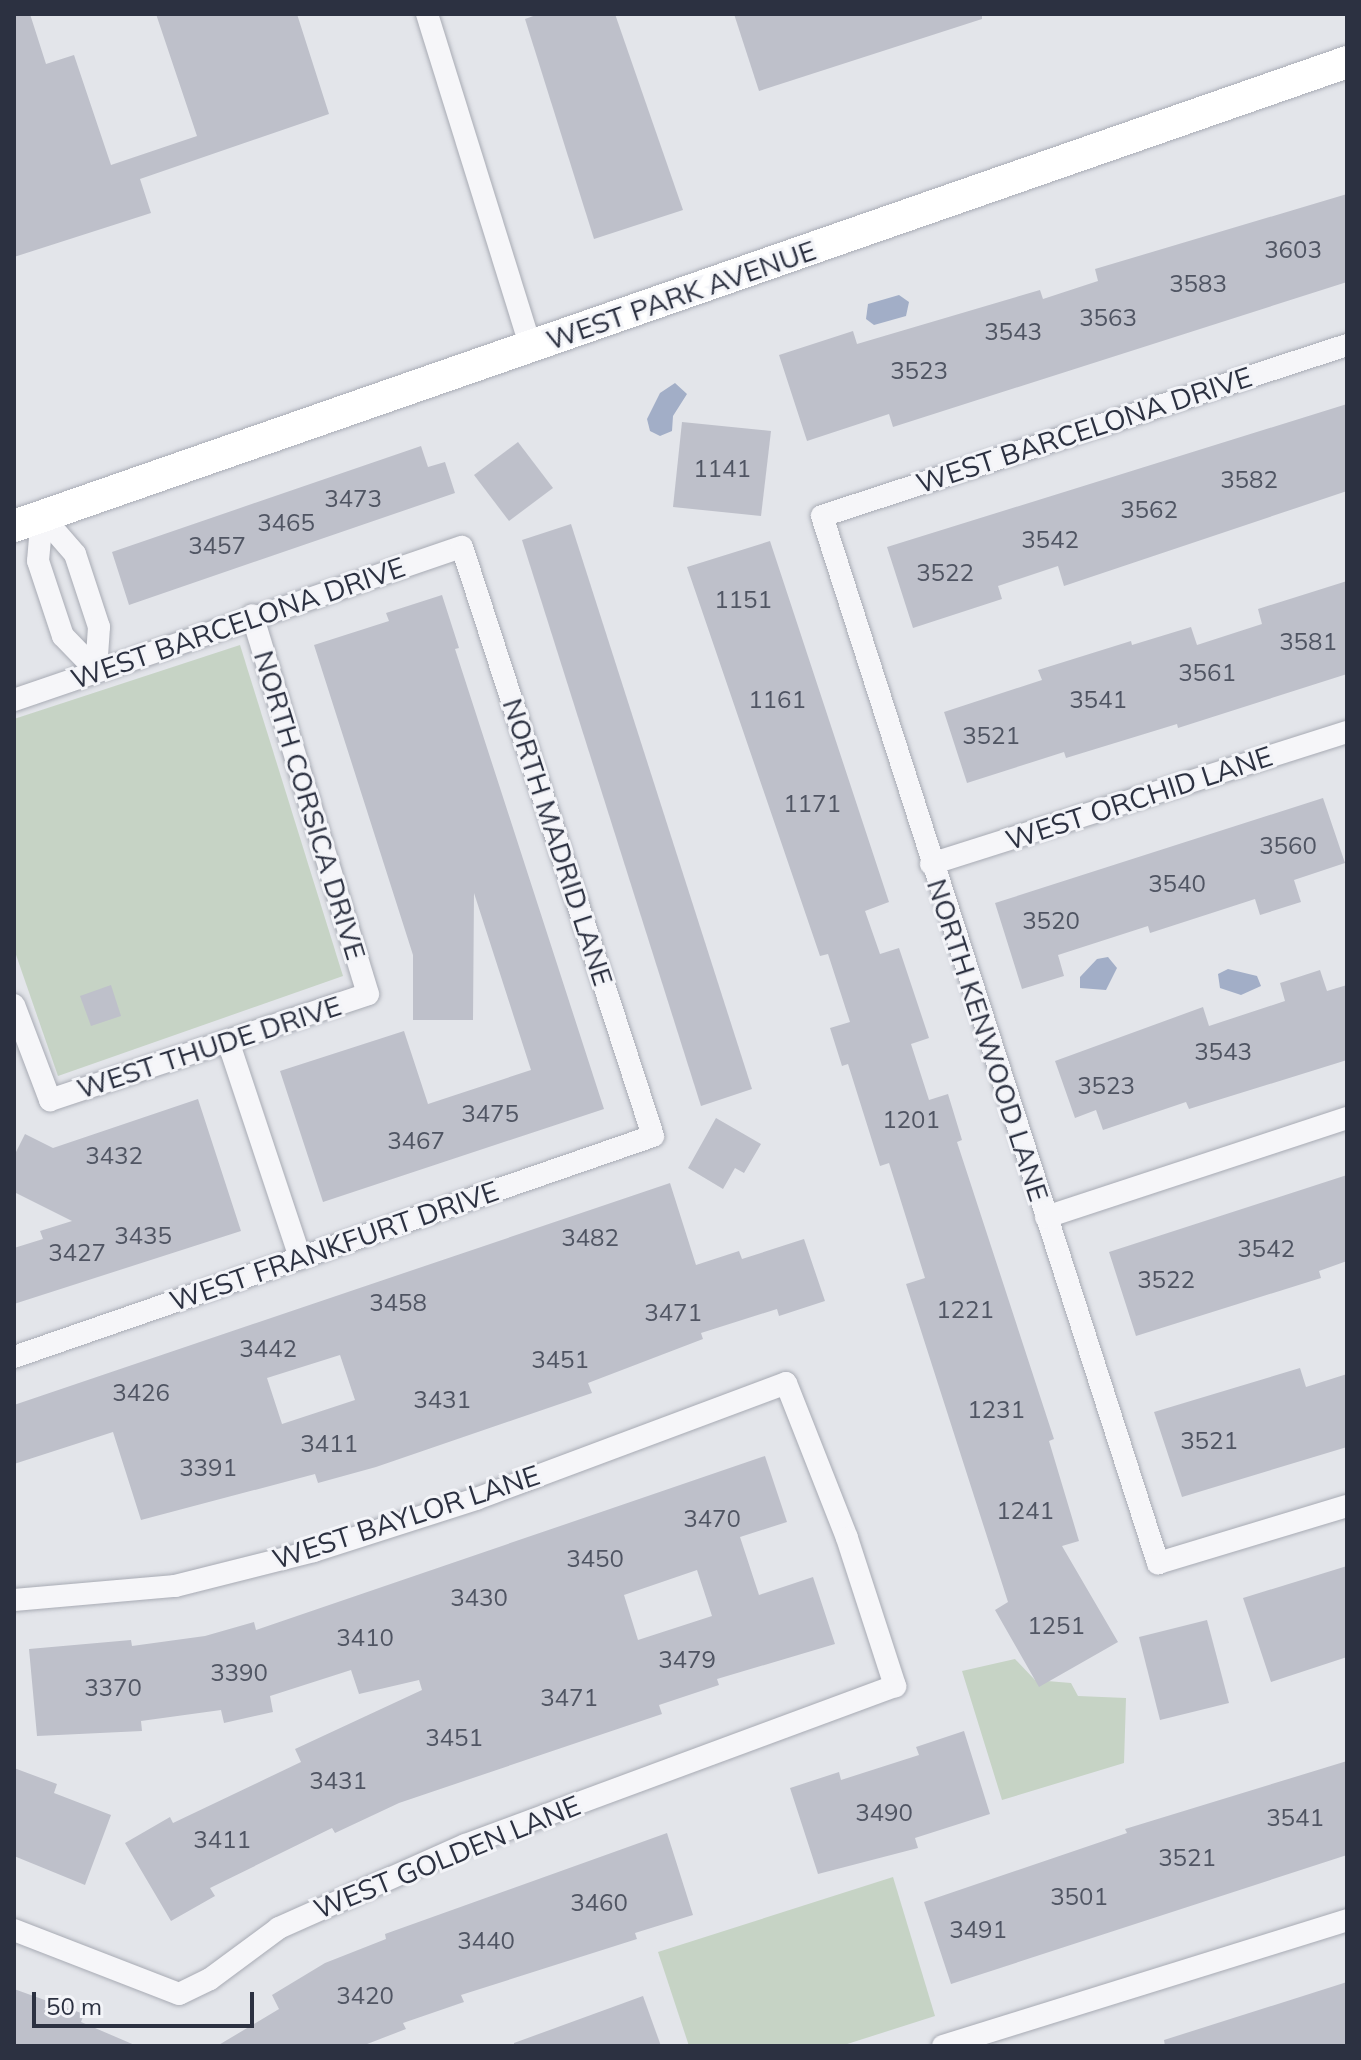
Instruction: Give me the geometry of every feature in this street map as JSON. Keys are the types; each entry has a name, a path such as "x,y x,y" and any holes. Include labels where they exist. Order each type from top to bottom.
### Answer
{"street":[{"path":"427,14 531,347"},
{"name":"WEST PARK AVENUE","path":"28,521 1347,62"},
{"name":"WEST BARCELONA DRIVE","path":"822,516 1347,345"},
{"name":"NORTH KENWOOD LANE","path":"822,516 931,864 1158,1563 1347,1506"},
{"path":"28,521 75,554 99,627 96,670"},
{"path":"28,521 63,636 96,670"},
{"name":"WEST BARCELONA DRIVE","path":"14,700 252,615 462,547"},
{"name":"NORTH MADRID LANE","path":"462,547 653,1136"},
{"name":"NORTH CORSICA DRIVE","path":"252,615 368,994"},
{"name":"WEST ORCHID LANE","path":"931,864 1347,732"},
{"name":"WEST THUDE DRIVE","path":"14,1005 50,1100 368,994"},
{"path":"228,1041 300,1258"},
{"path":"1046,1217 1347,1118"},
{"name":"WEST FRANKFURT DRIVE","path":"14,1357 653,1136"},
{"name":"WEST BAYLOR LANE","path":"14,1600 175,1586 314,1551 476,1499 786,1383 847,1538 895,1686"},
{"name":"WEST GOLDEN LANE","path":"14,1930 179,1994 210,1979 279,1928 465,1845 895,1686"},
{"path":"943,2046 1347,1920"}],"green space":[{"path":"240,645 343,976 58,1076 14,949 14,719"},
{"path":"1015,1659 1035,1680 1071,1683 1078,1696 1126,1698 1124,1763 1002,1800 962,1671"},
{"path":"893,1877 935,2016 841,2046 689,2046 658,1952"}],"water":[{"path":"899,295 909,302 906,316 874,325 866,319 868,304"},
{"path":"675,383 687,394 673,416 672,431 660,436 650,431 647,419 660,393"},
{"path":"1108,957 1117,968 1106,990 1080,988 1080,977 1097,959"},
{"path":"1228,969 1257,976 1261,986 1241,995 1220,988 1218,974"}],"building":[{"path":"14,14 30,14 46,64 74,55 111,165 197,136 156,14 297,14 329,114 140,179 151,213 14,257"},
{"path":"539,14 615,14 683,210 594,239 525,19"},
{"path":"734,14 982,14 982,19 759,91"},
{"path":"1347,194 1347,282 893,427 889,414 807,441 779,355 853,331 857,344 1040,290 1043,299 1098,281 1095,269"},
{"path":"1347,404 1347,491 1064,586 1058,566 998,586 1002,599 913,628 887,547"},
{"path":"682,422 771,431 761,516 673,507"},
{"path":"518,442 553,488 509,521 474,475"},
{"path":"421,446 428,467 445,462 455,493 129,605 112,552"},
{"path":"571,524 752,1089 701,1106 522,540"},
{"path":"770,541 889,902 865,911 880,954 899,948 929,1038 911,1044 929,1100 948,1094 962,1140 957,1142 1054,1439 1049,1441 1079,1541 1062,1546 1118,1642 1039,1687 995,1610 1008,1602 906,1284 925,1278 889,1163 880,1166 848,1064 842,1066 830,1028 850,1022 828,954 820,956 687,567"},
{"path":"1347,581 1347,674 1178,728 1177,724 1066,758 1064,752 967,783 944,712 1042,680 1038,670 1131,641 1132,645 1191,627 1197,645 1262,624 1258,609"},
{"path":"442,595 459,648 455,649 604,1109 323,1202 280,1071 404,1031 428,1104 531,1070 474,893 473,1020 413,1020 413,955 314,645 389,621 386,613"},
{"path":"1323,798 1345,863 1294,880 1301,902 1260,915 1255,899 1150,933 1148,926 1058,955 1064,976 1022,989 995,903"},
{"path":"1320,970 1327,991 1347,985 1347,1060 1189,1109 1186,1102 1103,1130 1096,1110 1075,1118 1055,1061 1203,1007 1209,1026 1285,1001 1280,983"},
{"path":"111,985 121,1016 91,1026 80,996"},
{"path":"198,1099 241,1231 14,1304 14,1248 43,1239 40,1231 72,1221 14,1192 14,1156 25,1134 53,1148"},
{"path":"716,1118 761,1144 744,1173 735,1168 723,1189 688,1168"},
{"path":"1347,1175 1347,1261 1319,1271 1321,1278 1136,1336 1109,1252"},
{"path":"670,1183 696,1265 739,1251 742,1259 804,1239 825,1301 779,1316 777,1309 701,1333 703,1339 588,1383 592,1393 376,1467 318,1483 315,1474 141,1520 113,1432 14,1464 14,1405","holes":["340,1355 355,1400 282,1424 267,1378"]},
{"path":"1300,1368 1306,1387 1347,1374 1347,1447 1182,1497 1154,1412"},
{"path":"765,1456 787,1522 740,1537 759,1595 813,1577 835,1644 717,1679 719,1685 659,1705 662,1714 399,1803 335,1833 332,1828 210,1888 215,1896 171,1921 125,1843 170,1817 173,1823 301,1762 295,1749 422,1690 419,1680 359,1694 351,1670 270,1696 273,1712 224,1723 221,1710 141,1721 142,1731 37,1736 29,1649 131,1640 132,1646 205,1636 254,1622 256,1630","holes":["697,1570 712,1616 638,1640 624,1595"]},
{"path":"1347,1566 1347,1657 1271,1682 1243,1598"},
{"path":"1207,1620 1229,1703 1160,1720 1139,1637"},
{"path":"964,1731 990,1814 915,1838 918,1848 818,1874 790,1788 839,1772 841,1780 919,1755 916,1747"},
{"path":"1347,1761 1347,1855 951,1984 924,1902 1127,1833 1125,1829"},
{"path":"14,1768 57,1784 54,1793 111,1815 85,1885 14,1856"},
{"path":"667,1833 693,1915 635,1933 637,1939 461,1995 464,2002 403,2023 406,2029 362,2046 217,2046 279,2009 272,1995 325,1963 386,1939 385,1934"},
{"path":"1347,1982 1347,2046 1165,2046 1164,2040"},
{"path":"14,1989 84,2014 81,2022 137,2046 14,2046"},
{"path":"643,1996 661,2046 514,2046 514,2043"}]}
